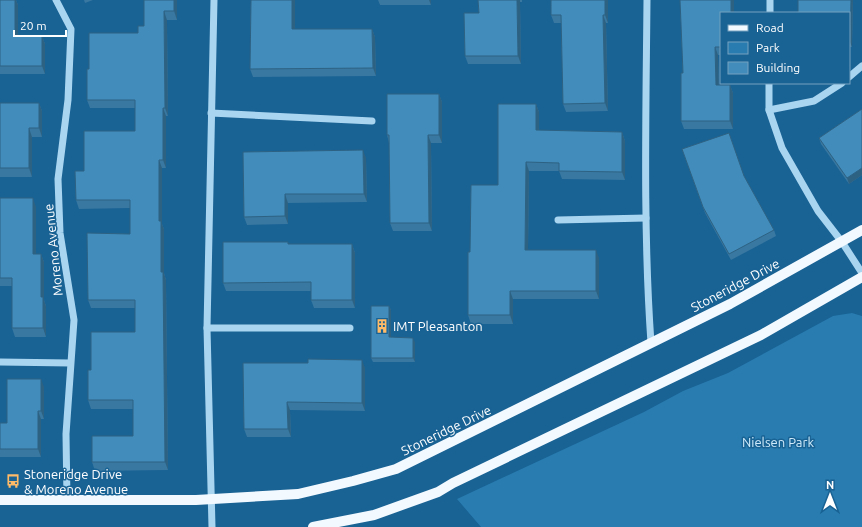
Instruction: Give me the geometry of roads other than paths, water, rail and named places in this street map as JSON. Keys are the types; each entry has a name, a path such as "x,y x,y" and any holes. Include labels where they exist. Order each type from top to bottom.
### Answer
{"main road":[{"name":"Stoneridge Drive","path":"0,500 211,500 298,494 354,481 396,469 730,304 862,230"},
{"path":"313,527 374,515 438,492 453,483 761,335 862,277"}],"street":[{"name":"Moreno Avenue","path":"56,0 71,29 68,100 58,179 60,233 74,320 66,434 67,500"},
{"path":"212,527 207,328 214,0"},
{"path":"647,0 646,218 648,305 651,342"},
{"path":"770,0 770,12"},
{"path":"850,76 862,66"},
{"path":"769,84 769,110 782,148 818,211 842,242 862,273"},
{"path":"769,110 814,101 840,84"},
{"path":"211,113 372,121"},
{"path":"558,220 646,218"},
{"path":"207,328 350,328"},
{"path":"0,362 70,363"}],"place":[{"name":"IMT Pleasanton","path":"382,326"},
{"name":"Stoneridge Drive & Moreno Avenue","path":"13,481"}],"park label":[{"name":"Nielsen Park","path":"778,442"}]}
